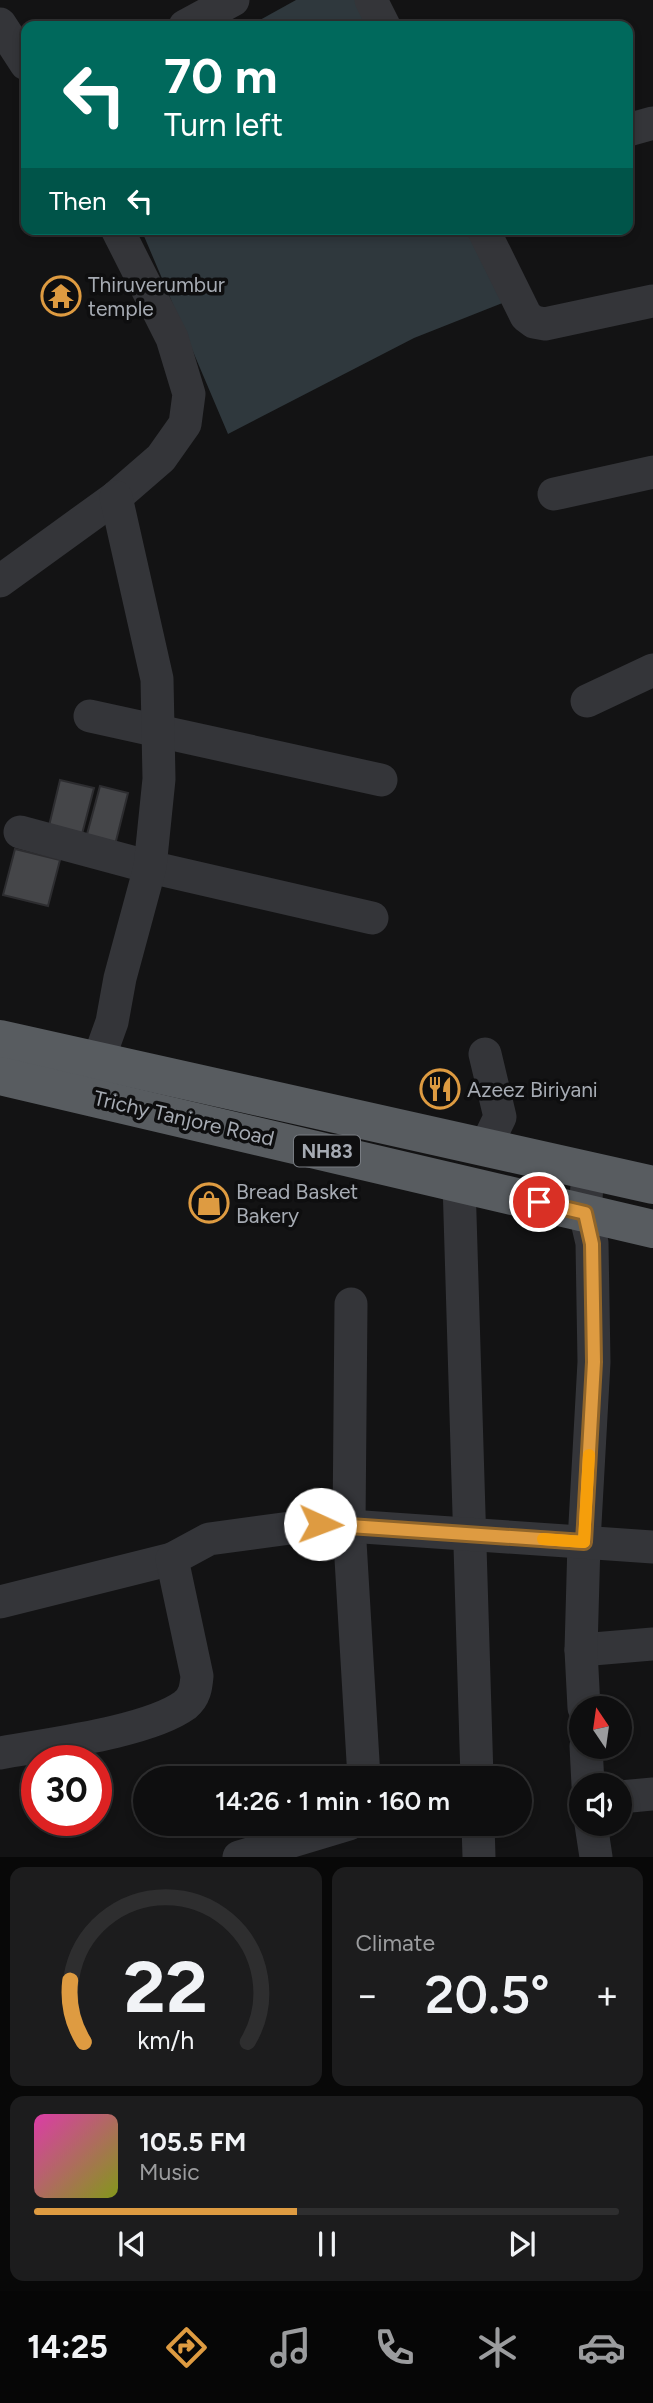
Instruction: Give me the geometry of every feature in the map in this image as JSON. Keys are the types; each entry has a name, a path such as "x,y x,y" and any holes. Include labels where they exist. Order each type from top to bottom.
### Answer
{"highway":[{"name":"Trichy Tanjore Road","path":"0,1039 653,1185"},
{"name":"Trichy Tanjore Road","path":"0,1076 653,1228"}],"street":[{"path":"194,21 233,0"},
{"path":"371,0 382,21"},
{"path":"0,24 21,56"},
{"path":"633,129 653,123"},
{"path":"0,580 116,497 161,458 185,424 189,394 172,338 120,235"},
{"path":"487,235 526,316 534,321 545,324 653,301"},
{"path":"554,494 653,472"},
{"path":"98,1061 112,1022 120,978 150,867 159,779 157,679 116,497"},
{"path":"587,701 653,670"},
{"path":"90,716 381,780"},
{"path":"20,832 150,867 372,918"},
{"path":"485,1054 499,1117 485,1148"},
{"path":"583,1696 581,1650 584,1542 594,1362 592,1244 585,1213 589,1170"},
{"path":"459,1182 477,1766"},
{"path":"351,1304 349,1525 363,1766"},
{"path":"0,1602 172,1559 209,1539 320,1524 653,1547"},
{"path":"0,1753 133,1727 187,1704 196,1692 197,1676 172,1559"},
{"path":"581,1650 653,1644"},
{"path":"632,1796 653,1794"},
{"path":"239,1857 309,1836"},
{"path":"478,1836 479,1857"},
{"path":"593,1836 596,1857"}],"shaded area":[{"path":"296,0 360,0 369,21 258,21"},
{"path":"144,235 472,235 505,302 414,338 228,434"}],"building":[{"path":"60,780 94,788 81,838 48,830"},
{"path":"100,786 128,793 115,845 86,838"},
{"path":"15,849 60,860 48,906 3,895"}],"slow traffic":[{"path":"543,1539 584,1542 589,1455"}],"place":[{"name":"Thiruverumbur temple","path":"61,296"},
{"name":"Azeez Biriyani","path":"440,1089"},
{"name":"Bread Basket Bakery","path":"209,1203"}],"route":[{"path":"320,1524 584,1542 594,1362 592,1244 585,1213 539,1202"}]}
